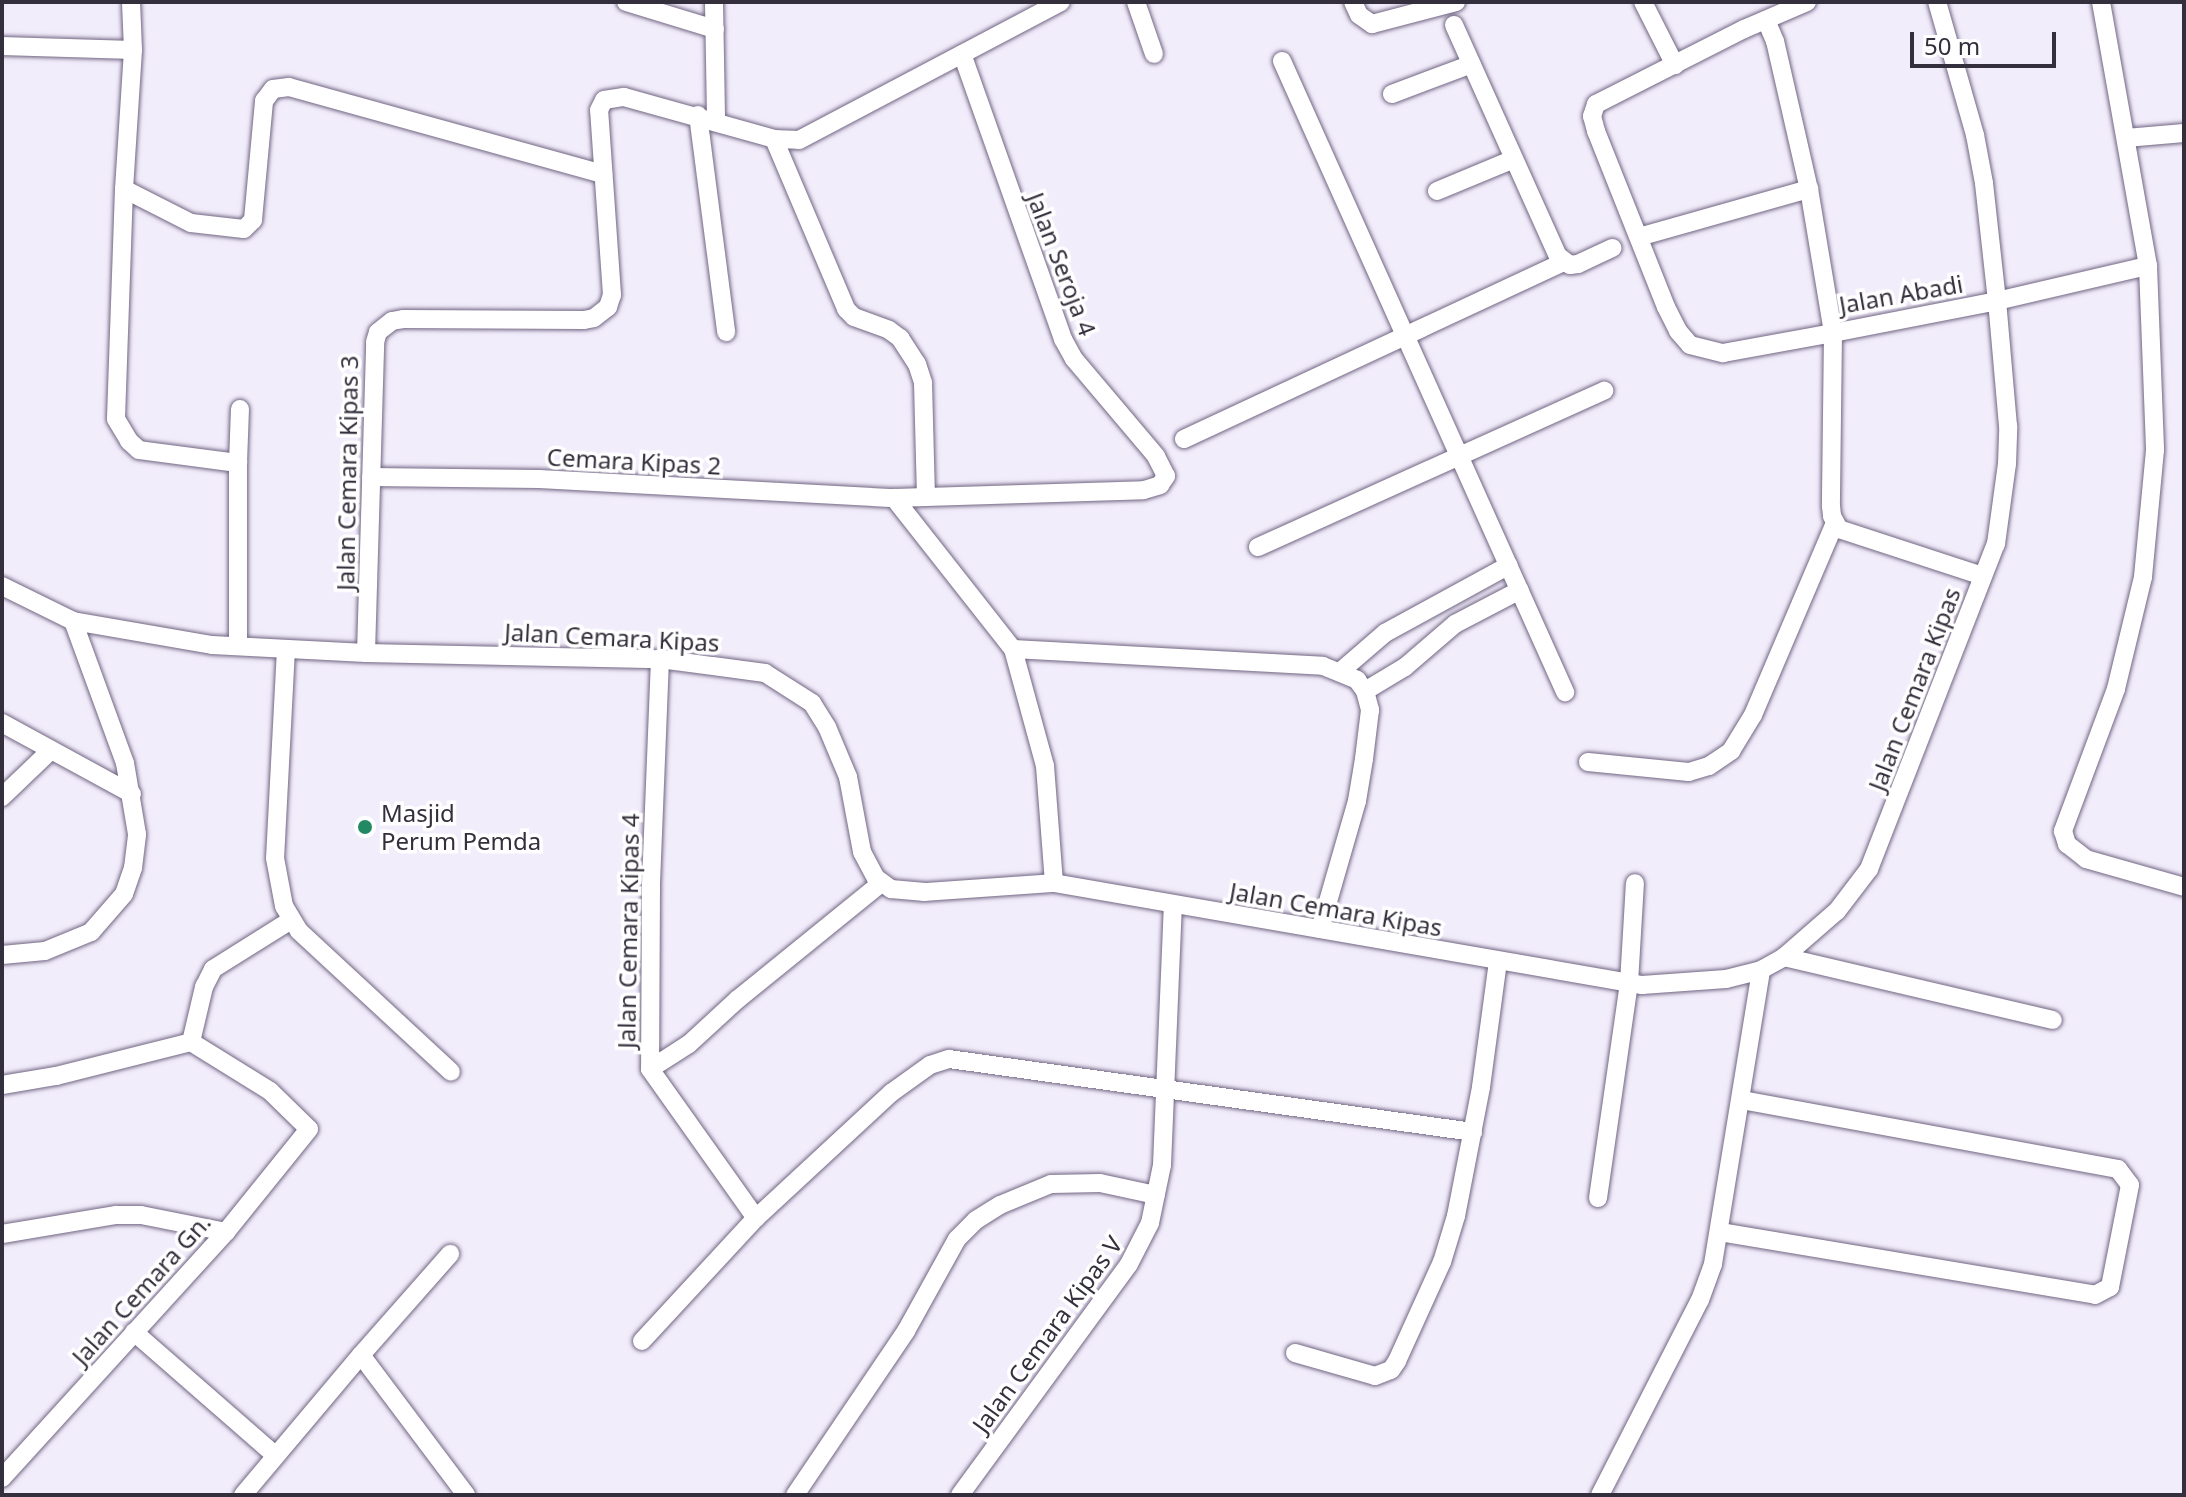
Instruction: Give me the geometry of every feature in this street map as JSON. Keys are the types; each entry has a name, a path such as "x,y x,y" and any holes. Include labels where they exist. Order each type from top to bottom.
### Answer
{"street":[{"path":"131,2 133,50 124,189 116,419 129,441 139,450 238,463"},
{"path":"626,2 715,29"},
{"path":"714,2 715,29 707,118 726,332"},
{"name":"Jalan Cemara Kipas 3","path":"366,653 375,342 382,327 403,319 584,320 594,318 608,307 612,295 599,110 604,100 624,97 774,139 799,140 1061,2"},
{"path":"1136,2 1154,54"},
{"path":"1353,2 1359,15 1372,24 1456,2"},
{"path":"1643,2 1675,65"},
{"path":"1588,762 1689,772 1709,766 1731,751 1753,715 1835,523 1831,506 1833,333 1723,353 1690,345 1678,331 1666,307 1592,116 1596,104 1807,2"},
{"name":"Jalan Cemara Kipas","path":"2,586 73,621 184,641 366,653 660,659 765,673 812,703 839,751 848,777 862,852 881,883 902,892 1054,883 1629,983 1726,979 1761,970 1784,957 1837,911 1869,869 1996,544 2007,464 2008,426 1997,301 1977,147 1962,82 1937,2"},
{"path":"2101,2 2148,266 2155,450 2143,577 2116,689 2063,831 2067,844 2086,859 2184,887"},
{"name":"Jalan Abadi","path":"1766,20 1775,41 1809,189 1833,333 1997,301 2148,266"},
{"path":"1454,25 1563,262"},
{"path":"2,46 133,50"},
{"name":"Jalan Seroja 4","path":"894,498 1144,490 1160,485 1166,476 1156,456 1068,350 997,160 962,54"},
{"path":"1282,61 1565,692"},
{"path":"1392,94 1472,64"},
{"path":"124,189 191,223 244,229 253,220 264,101 273,89 289,87 603,174"},
{"path":"2126,138 2184,133"},
{"path":"774,139 846,309 854,317 889,330 908,349 923,383 926,496"},
{"path":"1437,191 1514,159"},
{"path":"1639,237 1809,189"},
{"path":"1184,439 1563,262 1578,264 1612,248"},
{"path":"1258,547 1604,391"},
{"path":"238,646 240,409"},
{"name":"Cemara Kipas 2","path":"371,477 539,479 894,498"},
{"path":"894,498 1013,649 1045,766 1054,883"},
{"path":"1835,523 1851,534 1983,576"},
{"path":"1341,671 1385,633 1509,565"},
{"path":"1465,589 1478,612"},
{"path":"1365,691 1405,667 1443,631 1520,590"},
{"path":"1410,619 1428,644"},
{"path":"2,955 45,951 72,943 106,919 124,894 133,868 137,834 132,794 103,697 73,621"},
{"path":"286,649 275,858 279,891 291,920 451,1072"},
{"path":"1013,649 1323,666 1357,680 1365,691 1370,710 1357,801 1320,929"},
{"name":"Jalan Cemara Kipas 4","path":"660,659 651,888 650,1069 756,1218"},
{"path":"2,723 132,794"},
{"path":"2,797 51,750"},
{"path":"650,1069 689,1044 738,999 881,883"},
{"path":"1598,1198 1629,983 1635,883"},
{"name":"Jalan Cemara Kipas V","path":"960,1495 1129,1264 1150,1223 1162,1165 1173,905"},
{"path":"2,1085 45,1079 191,1042 204,987 213,969 291,920"},
{"path":"1784,957 2053,1020"},
{"path":"1295,1353 1368,1375 1391,1370 1442,1262 1456,1216 1473,1132 1498,962"},
{"path":"1600,1495 1700,1300 1720,1232 1761,970"},
{"name":"Jalan Cemara Gn.","path":"2,1478 226,1232 309,1129 270,1091 191,1042"},
{"path":"642,1341 756,1218 891,1093 930,1065 949,1059 990,1062 1164,1091 1473,1132"},
{"path":"1720,1232 2095,1295 2110,1287 2130,1185 2118,1169 1743,1100"},
{"path":"795,1495 906,1331 957,1239 976,1220 1000,1205 1051,1184 1100,1183 1156,1195"},
{"path":"4,1237 116,1215 141,1215 226,1232"},
{"path":"243,1495 450,1254"},
{"path":"134,1332 275,1455"},
{"path":"361,1355 466,1495"}],"place":[{"name":"Masjid Perum Pemda","path":"365,827"}]}
